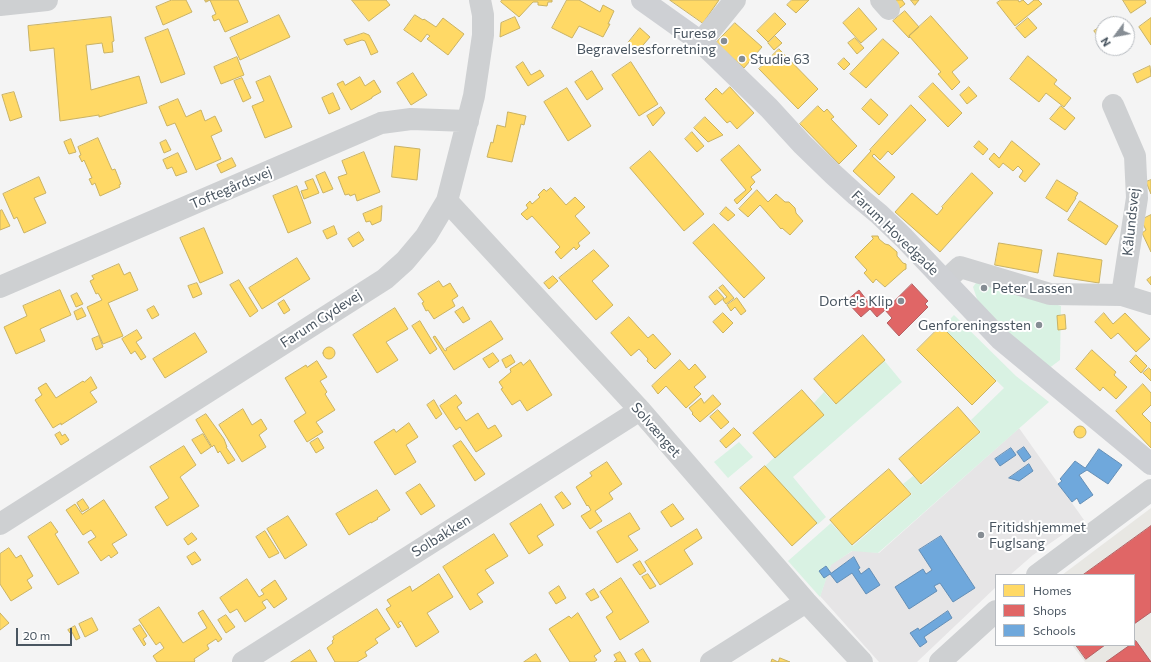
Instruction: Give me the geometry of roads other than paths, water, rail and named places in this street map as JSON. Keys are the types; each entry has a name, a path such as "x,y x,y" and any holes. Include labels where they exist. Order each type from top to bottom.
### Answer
{"street":[{"path":"0,5 47,0"},
{"name":"Farum Gydevej","path":"0,524 385,278 405,261 426,236 447,200 474,96 483,35 483,15 480,0"},
{"name":"Farum Hovedgade","path":"642,0 701,42 769,108 813,154 856,195 879,214 1003,342 1151,464"},
{"path":"701,42 735,0"},
{"name":"Kålundsvej","path":"1113,105 1135,156 1137,198 1122,295"},
{"name":"Toftegårdsvej","path":"0,287 381,123 411,119 468,121"},
{"name":"Solvænget","path":"447,200 640,410 806,602 862,662"},
{"path":"945,281 960,267 1050,294 1122,295 1151,304"},
{"name":"Solbakken","path":"243,662 640,410"},
{"path":"1038,574 1151,490"},
{"path":"711,662 806,602"},
{"path":"940,662 995,612"}],"place":[{"name":"Furesø Begravelsesforretning","path":"724,41"},
{"name":"Studie 63","path":"742,59"},
{"name":"Peter Lassen","path":"984,288"},
{"name":"Dorte's Klip","path":"901,301"},
{"name":"Genforeningssten","path":"1039,325"},
{"name":"Fritidshjemmet Fuglsang","path":"981,535"}]}
